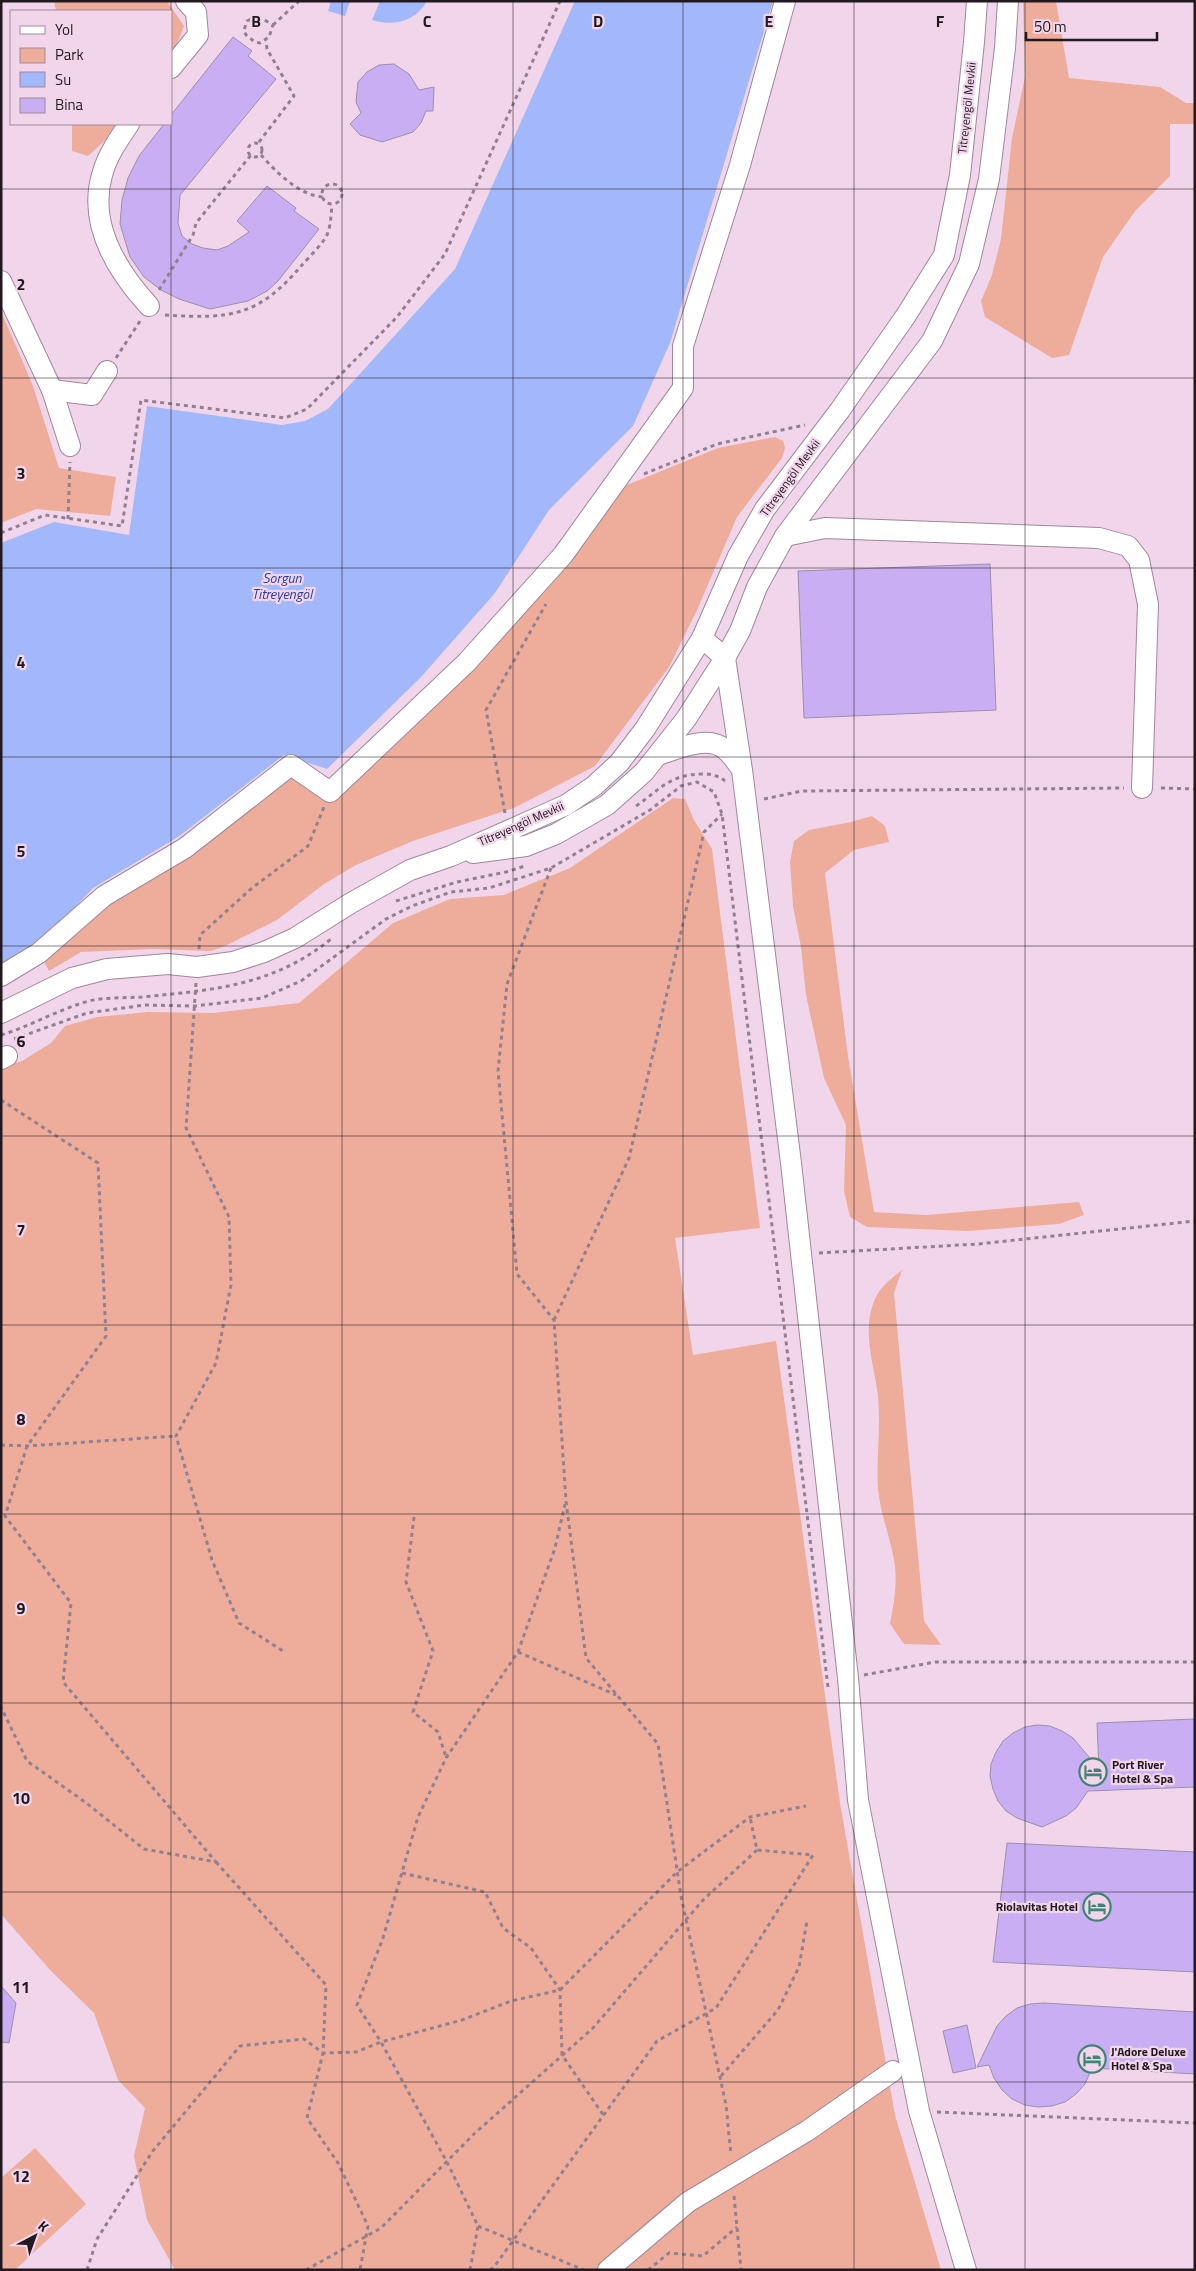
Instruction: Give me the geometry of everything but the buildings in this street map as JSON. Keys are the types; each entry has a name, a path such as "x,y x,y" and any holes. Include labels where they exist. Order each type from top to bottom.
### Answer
{"street":[{"path":"172,67 198,35 196,12 186,1"},
{"path":"1,976 39,953 104,896 185,848 291,765 330,792 467,662 564,555 683,388 683,346 740,165 786,1"},
{"name":"Titreyengöl Mevkii","path":"1,1014 72,978 141,965 197,967 233,962 264,952 295,938 351,903 410,870 451,856 566,805 594,786 619,763 644,729 702,638 738,556 765,509 840,410 889,340 944,255 960,175 977,1"},
{"name":"Titreyengöl Mevkii","path":"451,856 526,846 556,834 583,820 622,793 644,772 686,720 740,631 757,587 785,536 932,340 969,264 989,179 1005,48 1008,1"},
{"path":"128,125 115,145 101,176 99,220 112,255 136,292 149,306"},
{"path":"1,281 52,390 70,446"},
{"path":"52,390 92,395 107,371"},
{"path":"785,536 825,528 1099,538 1128,546 1140,560 1148,604 1142,788"},
{"path":"702,638 725,658 742,770 801,1254 848,1678 858,1800 919,2111 966,2270"},
{"path":"658,755 699,743 709,743 725,749 742,770"},
{"path":"608,2270 688,2202 807,2131 893,2071"}],"path":[{"path":"261,155 258,158 251,155 248,149 251,144 259,142 294,96 270,55 266,41 273,25 299,1"},
{"path":"1,533 45,516 122,526 141,400 285,418 307,409 397,317 445,254 560,1"},
{"path":"266,41 256,42 246,35 245,25 252,18 258,16 273,25"},
{"path":"259,142 261,155 276,170 305,194 323,197"},
{"path":"107,371 193,235 196,223 251,155"},
{"path":"149,306 165,316 209,318 228,315 256,306 272,297 283,287 328,234 332,205 341,199 341,190 338,185 332,184 326,188 323,197 324,201 332,205"},
{"path":"638,477 717,444 811,424"},
{"path":"68,519 70,446"},
{"path":"509,830 486,710 549,599"},
{"path":"451,892 489,888 551,868 650,810 681,786 697,782"},
{"path":"746,803 802,791 1195,789"},
{"path":"283,1651 239,1623 212,1560 176,1436 216,1363 231,1285 229,1217 186,1128 200,935 252,888 308,846 330,792"},
{"path":"722,814 704,832 629,1158 554,1320 566,1501 586,1658 658,1744 686,1919 726,2104 741,2270"},
{"path":"551,868 507,984 498,1071 517,1274 554,1320"},
{"path":"1,1100 98,1163 106,1336 27,1446 5,1516 71,1603 63,1682 216,1862 326,1985 324,2053 308,2118 338,2163 368,2226 360,2270"},
{"path":"801,1254 978,1244 1195,1221"},
{"path":"1,1445 27,1446 176,1436"},
{"path":"470,2270 478,2226 447,2161 381,2042 357,2006 382,1938 418,1817 446,1758 518,1652 555,1548 566,1501"},
{"path":"414,1517 406,1582 433,1651 413,1712 438,1732 446,1758"},
{"path":"518,1652 617,1695"},
{"path":"848,1678 935,1662 1195,1662"},
{"path":"1,1707 27,1762 85,1802 144,1850 216,1862"},
{"path":"87,2270 97,2239 152,2152 240,2046 304,2039 324,2053 356,2052 381,2042 462,2020 511,2001 560,1990 678,1872 750,1817 806,1806"},
{"path":"750,1817 756,1850"},
{"path":"306,2270 381,2228 474,2134 593,2028 703,1900 756,1850 813,1855 716,2008 657,2041 490,2270"},
{"path":"402,1873 485,1892 503,1928 531,1948 560,1990 562,2055 604,2116"},
{"path":"720,2077 778,2010 799,1967 807,1921"},
{"path":"919,2111 1195,2123"},
{"path":"478,2226 584,2270"},
{"path":"648,2270 669,2253 703,2256 737,2227"}],"green space":[{"path":"54,1 167,1 184,26 172,52 172,10 56,10"},
{"path":"1023,1 1056,1 1069,78 1160,87 1186,103 1195,103 1195,124 1170,124 1170,176 1136,210 1103,257 1069,355 1052,358 985,317 981,301 992,275 1001,239 1012,138 1025,77"},
{"path":"72,125 118,125 113,133 88,156 72,151"},
{"path":"1,311 33,386 59,468 116,477 110,516 36,509 1,523"},
{"path":"775,437 783,441 785,448 782,458 737,517 697,610 669,667 595,766 514,808 413,841 356,865 324,884 277,920 225,946 211,951 154,949 81,952 49,971 42,958 109,897 290,773 330,800 617,489 718,448"},
{"path":"673,798 685,799 694,820 712,849 760,1228 675,1238 693,1355 776,1341 840,1803 895,2115 941,2270 175,2270 147,2220 134,2156 145,2108 118,2080 94,2013 51,1971 1,1914 1,1067 22,1061 51,1043 65,1026 97,1017 148,1012 213,1013 299,1003 393,923 450,899 504,895 570,868"},
{"path":"872,816 885,826 889,842 854,850 825,873 848,1056 874,1212 926,1215 1079,1202 1084,1215 1059,1224 968,1231 867,1227 850,1217 844,1191 846,1125 824,1078 806,995 801,947 793,906 790,862 794,841 809,830"},
{"path":"902,1270 894,1293 924,1621 941,1645 904,1644 890,1624 896,1576 878,1489 879,1409 869,1330 872,1307 877,1295"},
{"path":"35,2148 86,2204 15,2270 1,2270 1,2178"}],"water":[{"path":"331,1 350,1 345,16 328,11"},
{"path":"380,1 427,1 411,18 388,23 372,20"},
{"name":"Sorgun Titreyengöl","path":"575,1 773,1 670,343 633,426 549,510 495,593 421,677 327,769 284,755 178,837 93,888 40,944 1,969 1,543 54,522 129,535 147,406 282,425 305,421 328,409 455,269"}],"place":[{"name":"Port River Hotel & Spa","path":"1093,1772"},
{"name":"Riolavitas Hotel","path":"1097,1907"},
{"name":"J'Adore Deluxe Hotel & Spa","path":"1092,2059"}]}
